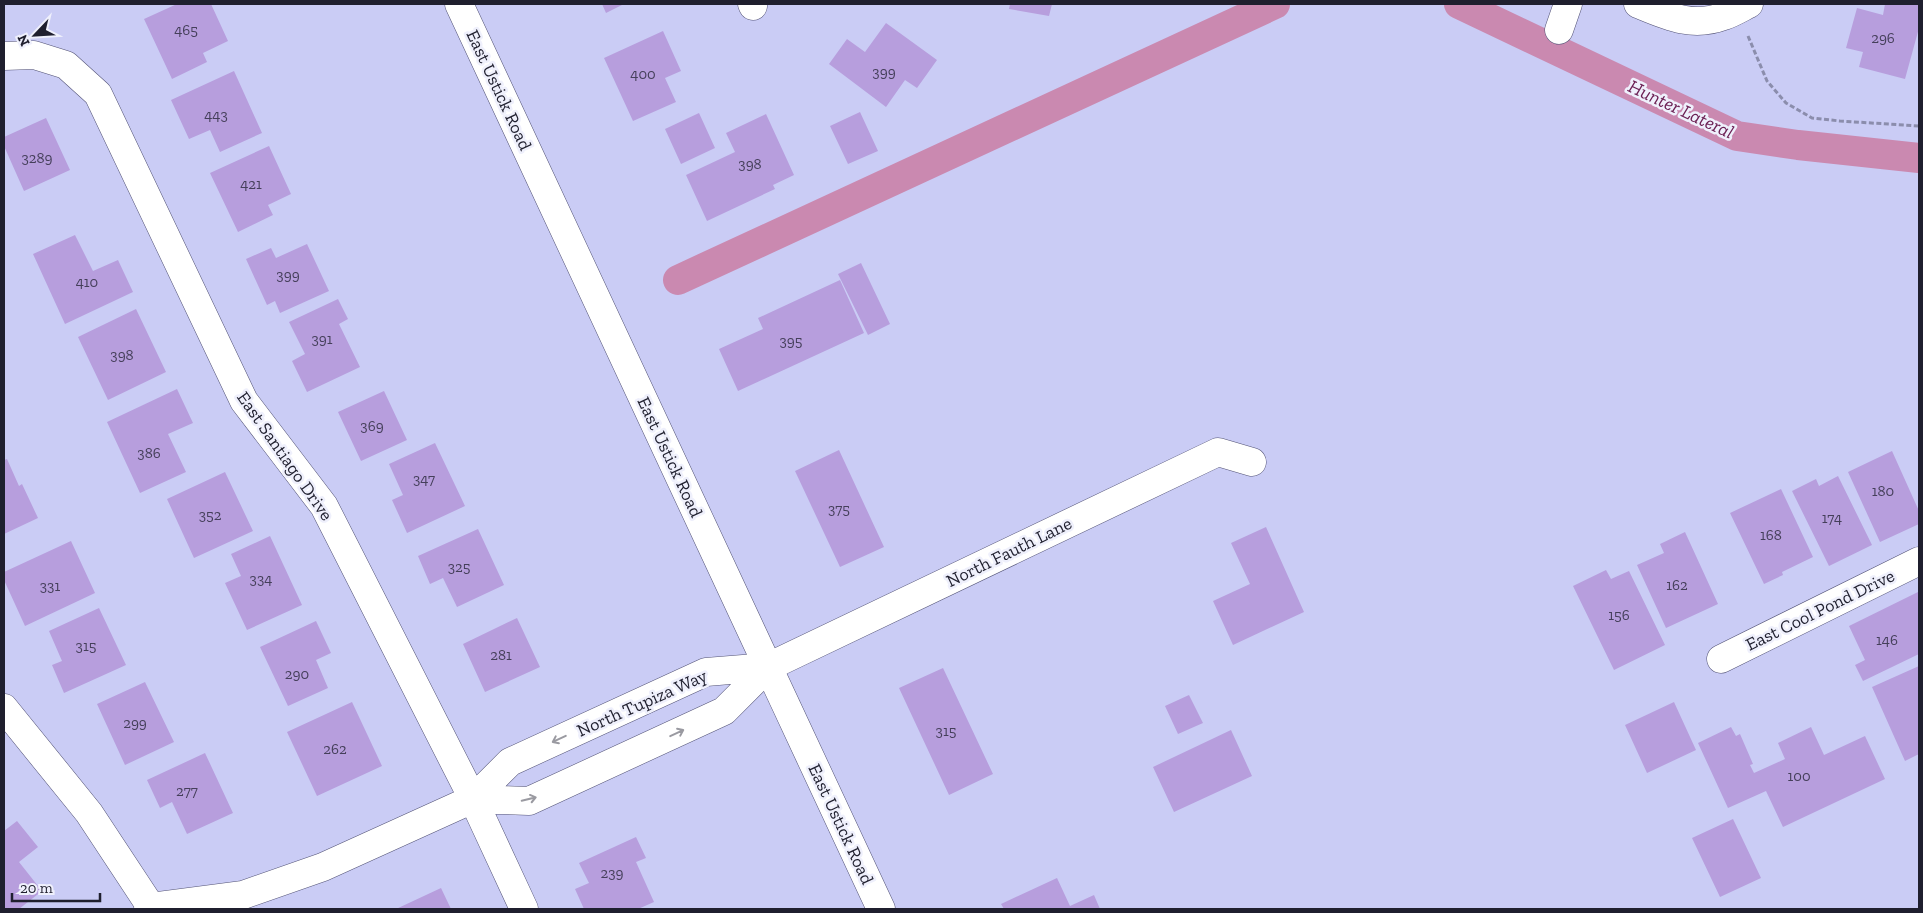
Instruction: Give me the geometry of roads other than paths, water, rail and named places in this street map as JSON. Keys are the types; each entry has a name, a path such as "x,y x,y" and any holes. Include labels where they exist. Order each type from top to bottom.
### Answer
{"street":[{"name":"East Ustick Road","path":"459,4 881,909"},
{"path":"1559,30 1568,4"},
{"path":"1638,4 1675,19 1697,21 1724,16 1749,4"},
{"name":"East Santiago Drive","path":"4,56 34,55 66,65 98,94 244,401 324,506 473,799 524,909"},
{"name":"North Fauth Lane","path":"768,667 1218,452 1252,462"},
{"name":"East Cool Pond Drive","path":"1721,659 1919,561"},
{"name":"North Tupiza Way","path":"149,908 243,895 323,867 473,799 510,762 706,672 768,667"},
{"name":"North Tupiza Way","path":"473,799 528,801 724,711 768,667"},
{"path":"4,708 89,813 149,908"}],"waterway":[{"path":"678,280 1275,4"},
{"name":"Hunter Lateral","path":"1459,4 1737,136 1798,145 1919,158"}]}
